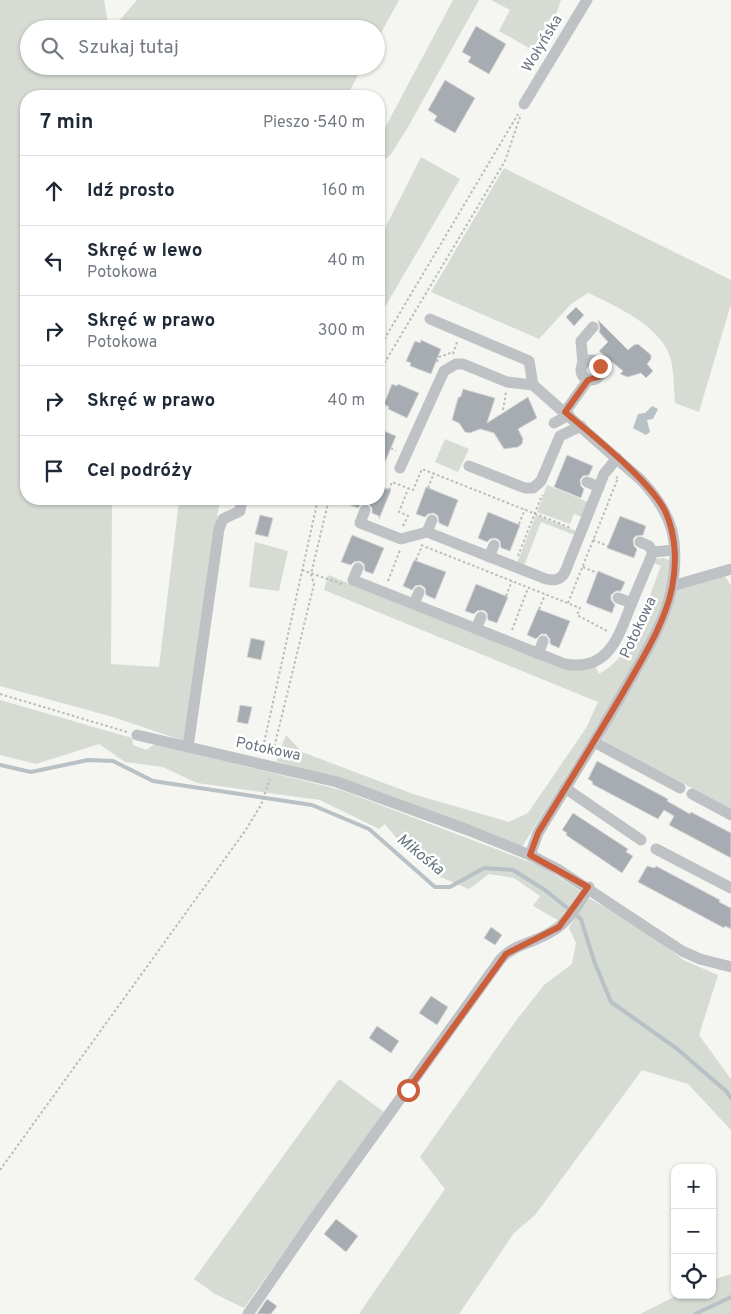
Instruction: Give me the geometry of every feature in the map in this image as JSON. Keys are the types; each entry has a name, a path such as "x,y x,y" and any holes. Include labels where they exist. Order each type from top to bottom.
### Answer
{"street":[{"name":"Wołyńska","path":"521,109 587,0"},
{"path":"400,468 431,395 444,371 451,366 463,364 507,382 533,385 530,361 430,319"},
{"path":"588,380 580,371 583,364 581,341 593,326"},
{"path":"554,423 567,414 588,380 598,377 600,366 590,360 583,364"},
{"name":"Potokowa","path":"530,855 538,833 594,742 659,626 672,586 674,550 672,532 666,512 654,494 617,458 533,385"},
{"path":"469,466 525,488 533,488 541,481 560,436 581,426"},
{"path":"364,510 360,523 398,538 427,532 546,579 561,578 605,473 617,458"},
{"path":"587,482 599,487"},
{"path":"188,747 219,529 223,520 240,511 241,505"},
{"path":"427,532 432,520"},
{"path":"640,542 649,546 653,552"},
{"path":"489,557 494,545"},
{"path":"653,552 674,550"},
{"path":"358,568 353,580 538,654 573,666 594,662 612,649 653,552"},
{"path":"672,586 731,569"},
{"path":"414,604 419,592"},
{"path":"618,598 632,603"},
{"path":"476,629 481,617"},
{"path":"538,654 543,642"},
{"name":"Potokowa","path":"137,735 336,782 468,830 530,855 588,887 682,951 700,959 731,967"},
{"path":"594,742 680,788"},
{"path":"565,788 641,840"},
{"path":"692,794 731,815"},
{"path":"656,849 731,888"},
{"path":"248,1314 315,1217 500,960 512,950 559,927 588,887"}],"path":[{"path":"385,338 521,109"},
{"path":"385,362 505,161 521,109"},
{"path":"451,366 453,352 461,332"},
{"path":"436,364 439,357 453,352"},
{"path":"503,410 507,382"},
{"path":"389,490 392,482 413,490 422,468 562,524"},
{"path":"428,488 434,473"},
{"path":"568,603 618,478 605,473"},
{"path":"404,525 408,516 400,512 409,489"},
{"path":"0,1170 261,806 266,792 268,766 302,570 317,505"},
{"path":"268,766 314,584 311,572 328,505"},
{"path":"514,566 538,507"},
{"path":"519,524 525,509"},
{"path":"593,540 608,546"},
{"path":"416,543 580,608 577,615 607,631"},
{"path":"416,560 422,546"},
{"path":"386,585 401,547"},
{"path":"583,567 598,573"},
{"path":"302,570 346,586 353,580"},
{"path":"506,596 512,581"},
{"path":"511,633 528,588"},
{"path":"539,609 545,594"},
{"path":"0,694 137,735"}],"shaded area":[{"path":"0,0 104,0 107,20 20,20 20,75 358,75 350,90 20,90 20,505 112,505 111,664 159,667 179,505 219,505 184,741 113,717 0,686"},
{"path":"137,0 399,0 385,26 385,20 120,20"},
{"path":"453,0 479,0 408,127 391,154 385,159 385,128"},
{"path":"491,0 561,0 552,26 536,52 499,31 510,10"},
{"path":"421,157 460,179 385,307 385,228"},
{"path":"504,168 731,280 731,304 699,412 675,403 671,360 659,337 637,319 612,304 588,293 571,304 539,339 431,292"},
{"path":"652,406 658,409 653,419 647,420 650,432 646,435 633,428 638,414 645,413"},
{"path":"445,439 469,449 458,472 435,462"},
{"path":"547,485 588,502 582,517 574,514 570,524 537,512"},
{"path":"536,515 576,531 575,535 541,522 524,566 517,563"},
{"path":"255,542 288,551 279,591 249,587"},
{"path":"664,558 671,561 667,590 650,634 616,695 522,847 385,794 276,761 286,735 302,752 413,794 509,822 528,813 586,728 598,702 324,590 328,575 560,667 595,666 599,674 622,654 630,641 638,626 661,566 653,563 654,559"},
{"path":"725,576 731,586 731,809 602,740 676,589"},
{"path":"0,700 132,738 133,745 146,750 155,744 341,790 543,867 580,891 561,922 533,906 540,896 514,878 489,874 469,889 433,874 402,845 385,824 379,829 320,800 197,783 163,767 125,762 99,744 36,764 0,755"},
{"path":"587,897 632,922 685,961 718,975 699,1035 731,1079 731,1130 688,1084 642,1070 535,1215 514,1233 459,1314 359,1314 445,1189 420,1157 515,1022 544,985 572,964 576,943 569,928"},
{"path":"339,1079 384,1112 244,1308 215,1294 194,1279"},
{"path":"731,1274 731,1314 640,1314 671,1298 716,1299 716,1279"}],"building":[{"path":"476,26 506,44 489,74 468,62 471,57 462,52"},
{"path":"445,80 475,98 455,133 434,121 437,116 428,110"},
{"path":"576,307 584,315 574,326 566,317"},
{"path":"598,320 628,350 638,344 651,355 651,359 647,364 653,371 646,378 641,373 628,377 620,374 623,371 599,351 608,342 599,332"},
{"path":"421,340 441,349 431,374 410,366 411,363 406,361 415,341 420,343"},
{"path":"392,384 397,386 398,384 419,393 407,418 388,409 389,407 385,405"},
{"path":"463,389 495,398 487,423 528,397 537,418 518,429 523,439 522,444 518,447 504,449 494,433 480,429 470,433 465,432 459,423 452,420 458,398 461,396"},
{"path":"385,431 396,436 385,462"},
{"path":"567,455 593,466 589,475 583,476 580,480 581,486 584,489 581,498 554,487"},
{"path":"426,487 458,500 448,527 439,523 438,516 434,513 428,514 425,517 416,514"},
{"path":"385,488 391,490 385,504"},
{"path":"350,505 360,505 358,508"},
{"path":"370,505 385,505 379,519 379,516 372,513"},
{"path":"488,512 520,525 510,551 501,548 500,541 496,538 490,539 487,542 478,538"},
{"path":"260,515 273,518 268,537 255,534"},
{"path":"620,516 646,526 643,535 636,536 633,539 634,546 637,549 634,558 607,548"},
{"path":"352,535 384,548 373,574 365,571 364,564 360,561 354,562 351,565 341,562"},
{"path":"414,560 446,572 435,599 426,595 425,588 421,585 415,586 412,590 403,586"},
{"path":"598,571 625,582 621,591 616,591 611,595 611,600 615,605 612,613 586,603"},
{"path":"476,584 508,597 497,623 488,620 487,613 483,610 477,611 474,614 465,611"},
{"path":"538,609 570,621 559,648 550,644 550,639 546,634 541,634 536,639 527,635"},
{"path":"251,638 265,641 261,660 247,657"},
{"path":"240,705 252,707 248,724 237,722"},
{"path":"597,761 668,799 667,801 690,814 691,812 731,833 731,858 669,825 674,816 664,810 658,819 592,784 593,782 588,779"},
{"path":"573,813 628,849 626,852 633,856 622,873 566,835 567,833 562,830"},
{"path":"647,866 655,868 656,866 720,900 719,902 731,908 731,929 725,926 724,928 638,882"},
{"path":"491,927 502,935 495,945 484,938"},
{"path":"431,996 448,1007 437,1025 419,1013"},
{"path":"377,1026 399,1041 391,1053 369,1038"},
{"path":"336,1219 358,1236 346,1252 324,1234"},
{"path":"267,1299 277,1306 271,1314 257,1314"}],"waterway":[{"name":"Mikośka","path":"0,765 31,772 88,760 113,761 153,781 312,805 369,829 435,887 450,887 484,868 513,870 545,890 581,919 594,961 611,1002 676,1048 726,1091 731,1098"},
{"path":"695,1314 731,1297"}],"route":[{"path":"408,1090 500,960 512,950 559,927 588,887 530,855 538,833 638,667 659,626 669,600 672,586 674,550 672,532 666,512 654,494 641,480 565,412 588,380 598,377 601,370 600,366"}]}
